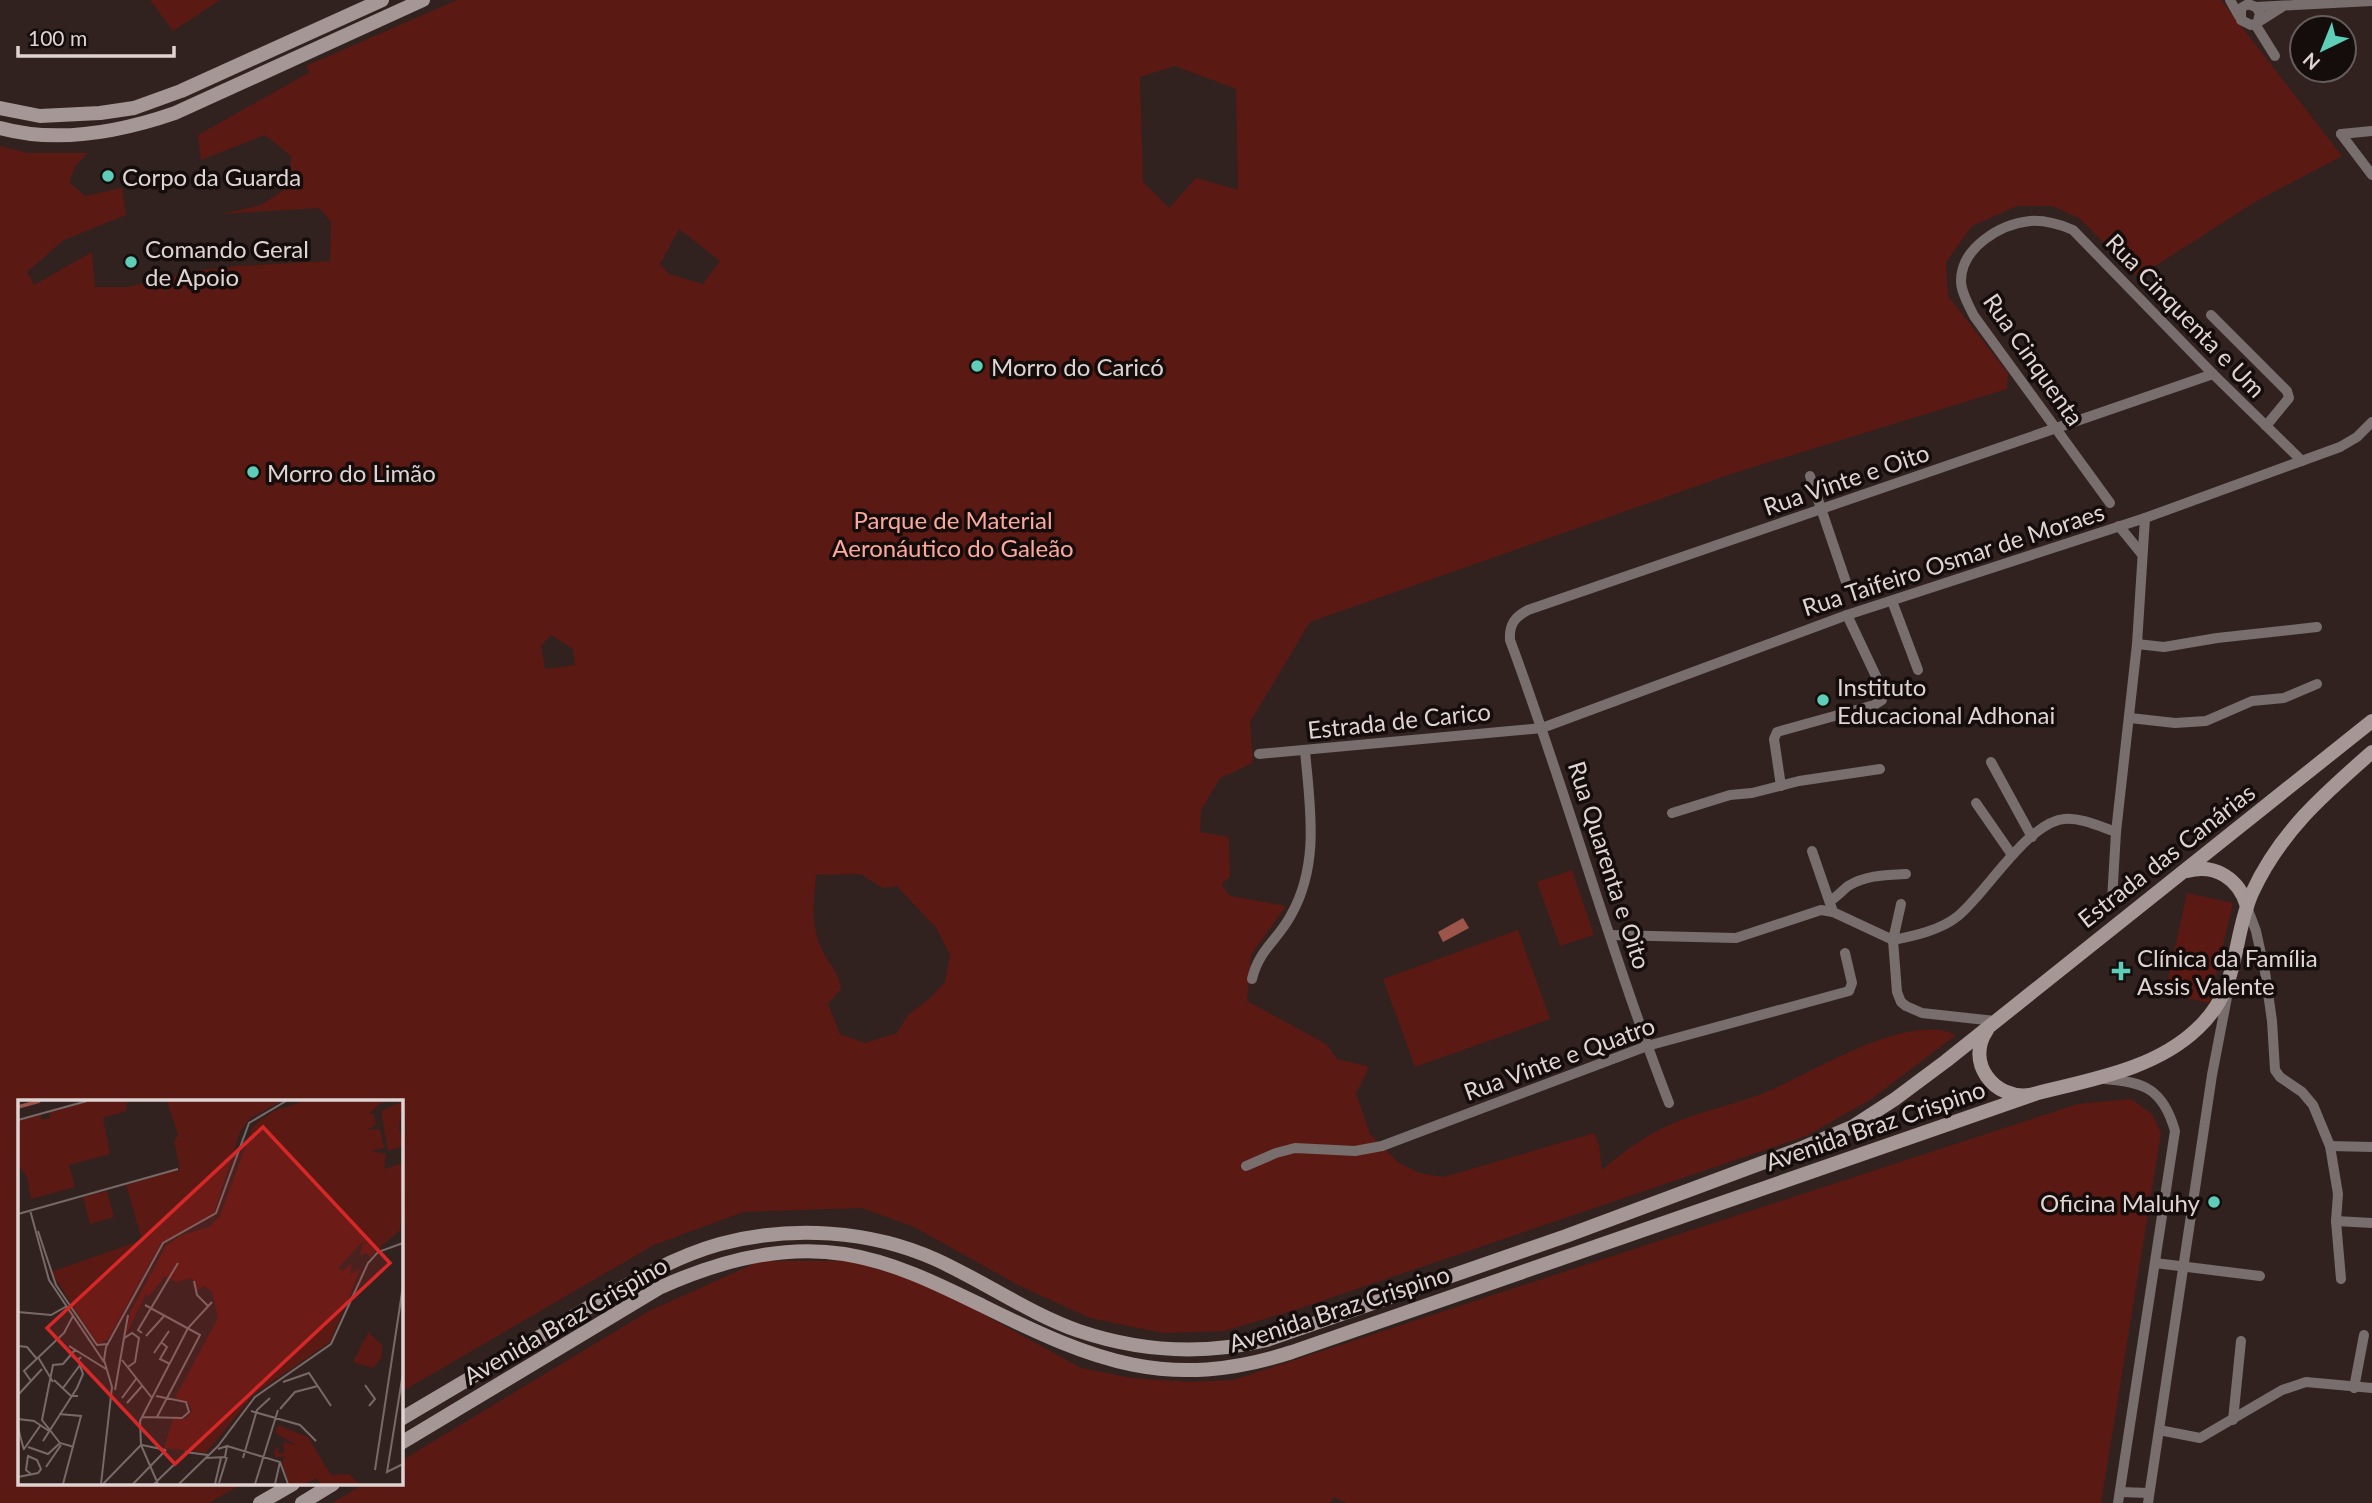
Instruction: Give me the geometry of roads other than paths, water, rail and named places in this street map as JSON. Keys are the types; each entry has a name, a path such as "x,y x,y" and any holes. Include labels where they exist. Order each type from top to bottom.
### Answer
{"main road":[{"path":"0,108 40,116 134,108 181,91 382,0"},
{"path":"0,128 28,133 74,134 127,127 154,120 175,113 423,0"},
{"name":"Estrada das Canárias","path":"1992,1024 2372,721"},
{"path":"1992,1024 1980,1046 1981,1068 1986,1077 2003,1092 2019,1096 2096,1079 2141,1063 2182,1041 2199,1028 2216,1006 2231,977 2247,906 2268,862 2317,800 2372,752"},
{"path":"2182,873 2202,869 2222,874 2239,887 2247,906"},
{"name":"Avenida Braz Crispino","path":"402,1418 668,1263 720,1244 782,1234 849,1235 906,1249 936,1260 1076,1330 1131,1345 1211,1349 1267,1340 1579,1231 1840,1133 1895,1099 1992,1024"},
{"name":"Avenida Braz Crispino","path":"402,1442 659,1288 686,1276 750,1257 813,1251 874,1261 918,1274 1038,1334 1095,1356 1157,1369 1192,1372 1229,1368 1292,1352 2035,1094"},
{"path":"260,1503 290,1486"},
{"path":"302,1503 330,1486"}],"street":[{"path":"2230,0 2247,24 2283,7"},
{"path":"2239,16 2241,8 2248,4 2283,7 2372,1"},
{"path":"2248,4 2260,13 2256,22"},
{"path":"2256,22 2275,56"},
{"path":"2372,131 2341,134 2372,175"},
{"name":"Rua Cinquenta e Um","path":"2029,221 2047,221 2073,230 2302,461"},
{"name":"Rua Cinquenta","path":"2029,221 1998,231 1978,245 1965,264 1960,283 1974,316 2110,503"},
{"path":"2211,315 2287,391 2289,398 2286,404 2266,426"},
{"name":"Rua Vinte e Oito","path":"1510,640 1514,619 1528,610 2213,374"},
{"name":"Rua Taifeiro Osmar de Moraes","path":"1542,728 1847,615 2145,518 2340,447 2357,437 2372,422"},
{"path":"1810,476 1847,585"},
{"path":"2112,900 2116,832 2137,644 2145,518"},
{"path":"2119,526 2141,553"},
{"path":"1892,601 1919,670"},
{"path":"1780,786 1774,739 1777,732 1874,705 1882,700 1883,691 1847,615"},
{"path":"2137,644 2164,647 2228,636 2317,627"},
{"name":"Rua Quarenta e Oito","path":"1510,640 1542,728 1647,1046 1669,1103"},
{"path":"2130,718 2175,723 2206,721 2252,701 2284,698 2317,684"},
{"name":"Estrada de Carico","path":"1259,754 1542,728"},
{"path":"1252,979 1256,962 1291,916 1308,875 1312,831 1305,751"},
{"path":"1991,762 2032,837"},
{"path":"1672,813 1730,795 1880,769"},
{"path":"1976,803 2012,855"},
{"path":"1812,851 1832,907 1893,940 1931,930 1957,917 1989,885 2012,855 2044,825 2064,819 2116,832"},
{"path":"1611,935 1736,938 1832,907 1848,887 1866,879 1879,875 1906,874"},
{"path":"1901,904 1893,940 1897,992 1901,1002 1922,1013 1992,1024"},
{"path":"2247,906 2256,932 2267,984 2275,1070 2280,1077 2302,1092 2313,1105 2330,1146 2338,1194 2336,1220 2341,1279"},
{"name":"Rua Vinte e Quatro","path":"1247,1166 1295,1148 1355,1152 1381,1146 1647,1046 1849,991 1852,983 1845,953"},
{"path":"2120,1492 2148,1498 2212,1075 2231,977"},
{"path":"2096,1079 2132,1081 2159,1097 2169,1110 2175,1131 2118,1503"},
{"path":"2330,1146 2372,1147"},
{"path":"2336,1220 2372,1223"},
{"path":"2155,1263 2260,1276"},
{"path":"2354,1388 2364,1335"},
{"path":"2233,1420 2241,1341"},
{"path":"2159,1430 2200,1438 2283,1390 2306,1382 2372,1388"}],"place":[{"name":"Corpo da Guarda","path":"108,176"},
{"name":"Comando Geral de Apoio","path":"131,262"},
{"name":"Morro do Caricó","path":"977,366"},
{"name":"Morro do Limão","path":"253,472"},
{"name":"Instituto Educacional Adhonai","path":"1823,700"},
{"name":"Clínica da Família Assis Valente","path":"2121,971"},
{"name":"Oficina Maluhy","path":"2214,1202"}],"park label":[{"name":"Parque de Material Aeronáutico do Galeão","path":"953,533"}]}
